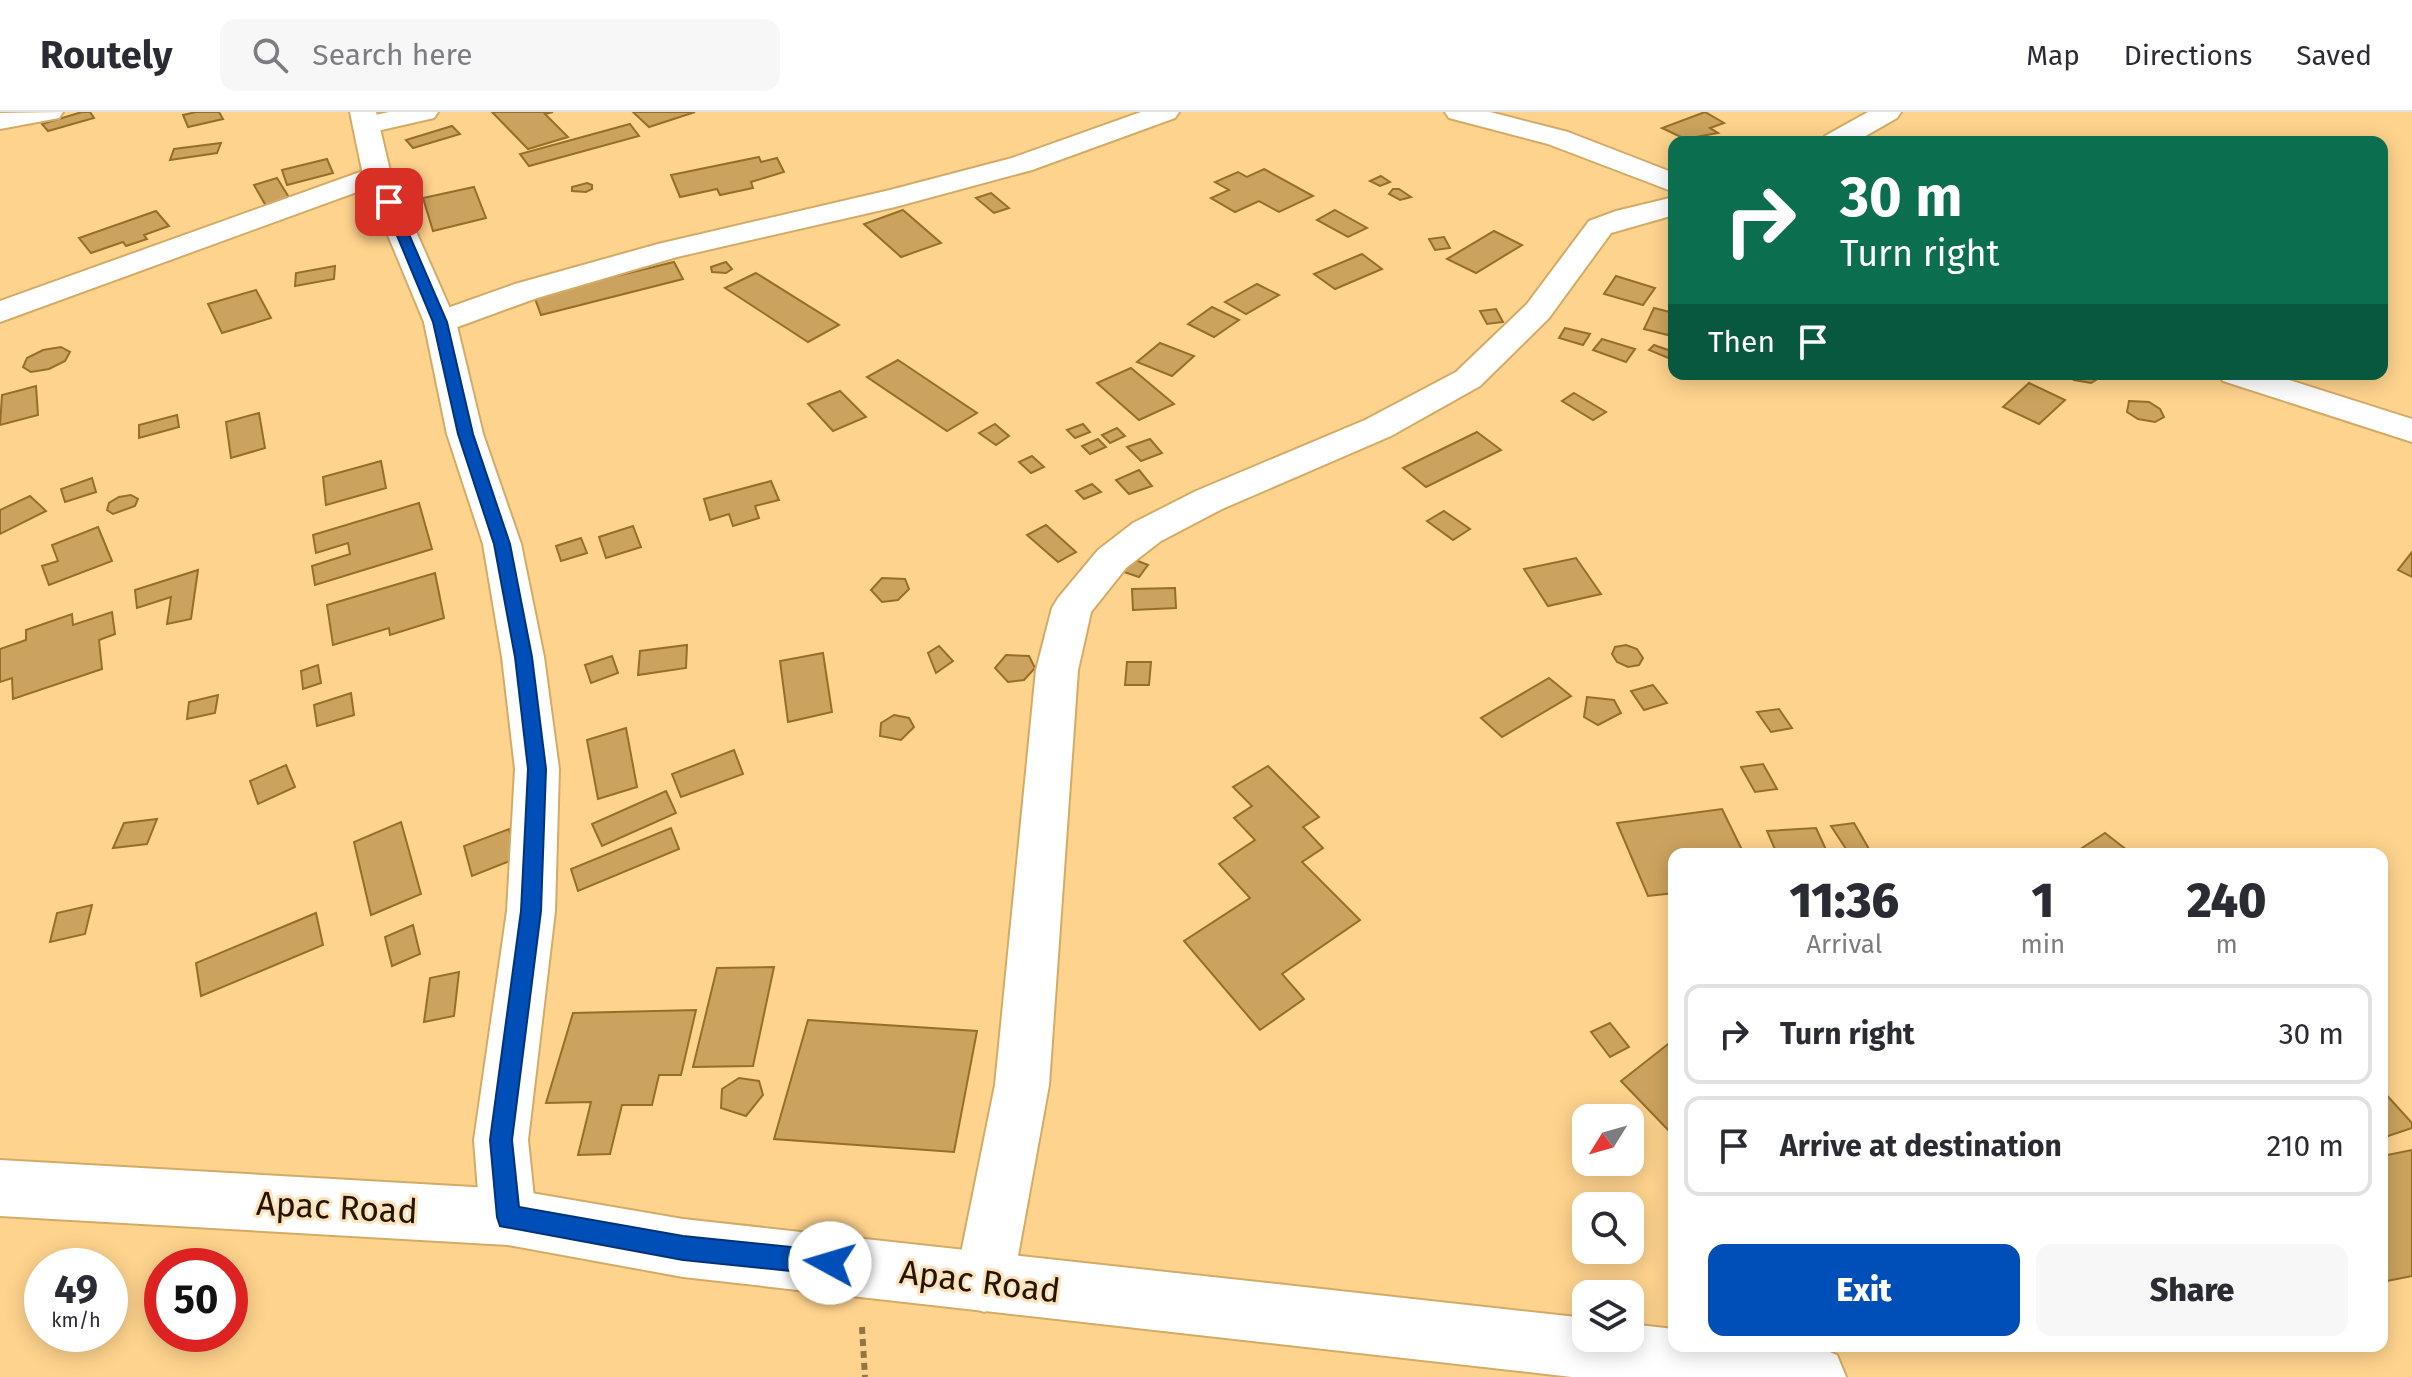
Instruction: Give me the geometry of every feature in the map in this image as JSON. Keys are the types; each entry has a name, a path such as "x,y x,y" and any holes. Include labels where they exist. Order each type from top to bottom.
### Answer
{"street":[{"path":"0,121 50,112"},
{"path":"425,112 365,119 377,175 440,322 465,434 502,544 523,657 537,769 531,911 501,1140 508,1217"},
{"path":"440,322 526,291 669,250 885,201 1022,164 1166,112"},
{"path":"1458,112 1512,118 1668,181"},
{"path":"1846,136 1888,112"},
{"path":"0,312 377,175"},
{"path":"984,1283 1022,1085 1057,670 1072,608 1112,559 1147,532 1209,500 1378,428 1468,379 1538,311 1600,227 1668,207"},
{"path":"2254,380 2412,431"},
{"name":"Apac Road","path":"0,1188 508,1217 683,1248 1429,1329 1815,1377"}],"building":[{"path":"90,112 94,118 48,131 42,124"},
{"path":"219,112 223,119 188,127 183,115"},
{"path":"492,112 553,112 545,114 568,137 528,149"},
{"path":"633,112 695,112 649,127"},
{"path":"1705,112 1724,123 1710,128 1718,133 1702,136 1679,136 1662,128"},
{"path":"630,124 639,136 529,166 520,154"},
{"path":"452,126 460,134 413,148 406,140"},
{"path":"221,143 217,153 170,160 174,149"},
{"path":"759,157 761,162 777,158 784,172 751,182 753,188 720,195 717,189 680,197 671,175"},
{"path":"327,159 333,173 287,185 282,170"},
{"path":"1264,169 1313,196 1279,212 1259,201 1235,212 1211,198 1229,190 1215,182 1238,172 1247,177"},
{"path":"1381,176 1390,182 1380,186 1370,181"},
{"path":"277,178 290,199 266,206 254,185"},
{"path":"587,183 592,185 592,189 572,191 572,187"},
{"path":"474,187 486,218 433,231 423,198"},
{"path":"1393,189 1399,189 1411,197 1400,200 1389,194"},
{"path":"991,193 1009,208 994,213 976,198"},
{"path":"903,210 941,243 901,257 864,224"},
{"path":"1335,210 1367,228 1348,237 1317,220"},
{"path":"156,211 169,226 144,235 147,239 126,246 123,242 91,253 79,238"},
{"path":"1494,231 1522,245 1476,273 1447,259"},
{"path":"1444,237 1450,248 1435,250 1429,239"},
{"path":"1362,254 1382,269 1335,289 1314,274"},
{"path":"674,262 683,279 541,315 534,296"},
{"path":"726,262 732,269 726,273 712,272 711,267"},
{"path":"335,266 334,279 295,286 296,273"},
{"path":"756,273 839,325 808,342 725,288"},
{"path":"1616,276 1655,288 1643,305 1604,294"},
{"path":"1257,284 1279,295 1246,314 1225,302"},
{"path":"256,290 271,318 222,333 208,304"},
{"path":"1212,307 1239,320 1214,337 1188,324"},
{"path":"1654,308 1668,312 1668,335 1644,329"},
{"path":"1496,309 1503,322 1487,324 1480,311"},
{"path":"1565,328 1590,334 1583,345 1559,338"},
{"path":"1602,339 1635,349 1626,362 1593,350"},
{"path":"1160,343 1194,356 1172,376 1137,362"},
{"path":"1654,345 1668,350 1668,358 1649,350"},
{"path":"61,347 70,352 65,361 49,369 31,372 23,367 27,358 43,350"},
{"path":"898,360 977,413 947,431 867,377"},
{"path":"1131,368 1174,404 1139,420 1097,383"},
{"path":"2029,383 2065,400 2039,424 2003,407"},
{"path":"36,386 38,415 0,425 2,395"},
{"path":"840,391 866,417 833,431 808,404"},
{"path":"1574,393 1606,412 1593,420 1562,401"},
{"path":"2129,401 2149,402 2160,409 2164,417 2155,422 2138,419 2127,412"},
{"path":"259,413 265,448 231,458 226,422"},
{"path":"177,415 179,427 139,438 139,425"},
{"path":"995,424 1009,436 996,445 979,433"},
{"path":"1083,424 1090,432 1075,438 1067,430"},
{"path":"1117,428 1125,436 1110,443 1102,435"},
{"path":"1477,432 1501,450 1426,487 1403,468"},
{"path":"1098,439 1106,447 1090,454 1082,446"},
{"path":"1150,439 1162,453 1141,461 1127,447"},
{"path":"1032,456 1044,467 1031,473 1019,462"},
{"path":"381,461 386,488 326,505 323,477"},
{"path":"1139,470 1152,486 1129,494 1116,480"},
{"path":"92,478 96,492 65,502 61,489"},
{"path":"771,481 779,500 755,506 759,518 733,526 729,514 710,520 704,499"},
{"path":"1092,484 1101,492 1084,499 1076,491"},
{"path":"131,495 138,499 135,506 113,514 107,510 109,503"},
{"path":"30,496 46,511 0,534 0,510"},
{"path":"419,503 432,549 315,585 312,566 350,554 348,543 316,553 313,535"},
{"path":"1444,511 1470,529 1453,540 1427,521"},
{"path":"1046,525 1076,552 1058,562 1027,535"},
{"path":"633,526 641,547 606,558 599,537"},
{"path":"98,527 112,561 49,585 42,566 58,561 52,545"},
{"path":"581,538 587,553 561,561 556,546"},
{"path":"2412,552 2412,577 2398,570"},
{"path":"1576,558 1601,594 1548,606 1524,569"},
{"path":"1133,559 1148,565 1139,577 1124,572"},
{"path":"198,570 191,619 167,624 171,597 137,608 135,590"},
{"path":"435,573 444,618 390,635 389,628 333,645 327,605"},
{"path":"882,578 905,579 909,589 898,600 882,602 871,590"},
{"path":"1175,588 1176,608 1133,610 1132,589"},
{"path":"112,612 115,634 99,640 102,669 13,699 12,678 0,682 0,649 26,640 26,630 72,614 73,625"},
{"path":"687,645 686,668 638,675 640,651"},
{"path":"1626,645 1637,649 1643,658 1639,665 1628,667 1617,662 1612,654 1615,647"},
{"path":"939,646 953,661 936,673 928,653"},
{"path":"823,653 832,712 788,722 780,661"},
{"path":"1006,655 1029,656 1035,668 1024,680 1008,682 995,668"},
{"path":"612,656 618,673 591,683 585,665"},
{"path":"1127,662 1151,662 1149,685 1125,685"},
{"path":"318,665 321,683 303,689 301,671"},
{"path":"1549,678 1571,696 1502,737 1481,718"},
{"path":"1653,685 1667,703 1644,710 1631,691"},
{"path":"351,693 354,715 317,726 314,705"},
{"path":"218,695 215,713 187,719 189,702"},
{"path":"1587,697 1614,700 1621,713 1598,725 1584,717"},
{"path":"1779,709 1792,728 1771,732 1757,712"},
{"path":"894,715 909,718 914,727 901,740 880,736 881,723"},
{"path":"626,728 637,787 598,799 587,740"},
{"path":"734,750 743,774 681,797 672,774"},
{"path":"1763,764 1777,789 1755,792 1741,767"},
{"path":"286,765 295,787 258,804 250,781"},
{"path":"1268,766 1319,817 1303,827 1323,848 1302,862 1360,920 1282,974 1304,999 1260,1030 1184,941 1250,898 1219,864 1255,840 1234,818 1252,806 1233,787"},
{"path":"666,791 676,813 602,846 592,824"},
{"path":"1722,809 1741,848 1668,848 1668,894 1648,896 1617,823"},
{"path":"157,819 147,844 113,848 124,823"},
{"path":"401,822 421,894 371,915 354,842"},
{"path":"1854,823 1868,848 1845,848 1831,826"},
{"path":"671,828 679,849 578,891 571,869"},
{"path":"1816,828 1825,848 1774,848 1767,831"},
{"path":"509,829 517,858 472,876 464,846"},
{"path":"2105,833 2124,848 2082,848"},
{"path":"92,905 85,934 50,942 57,913"},
{"path":"316,913 323,945 201,996 196,963"},
{"path":"413,925 420,954 392,966 385,937"},
{"path":"774,967 753,1066 693,1067 717,968"},
{"path":"459,972 454,1016 424,1022 430,978"},
{"path":"696,1010 681,1075 659,1075 652,1105 622,1105 610,1154 578,1155 591,1102 546,1103 573,1013"},
{"path":"808,1020 977,1031 954,1152 774,1139"},
{"path":"1610,1023 1629,1047 1610,1057 1591,1032"},
{"path":"1668,1044 1668,1130 1621,1081"},
{"path":"739,1078 759,1081 763,1095 746,1116 721,1108 722,1089"},
{"path":"2388,1097 2412,1123 2412,1128 2388,1136"},
{"path":"2412,1150 2412,1276 2388,1281 2388,1155"}],"route":[{"path":"389,202 440,322 465,434 502,544 523,657 537,769 531,911 501,1140 508,1217 683,1248 830,1263"}]}
